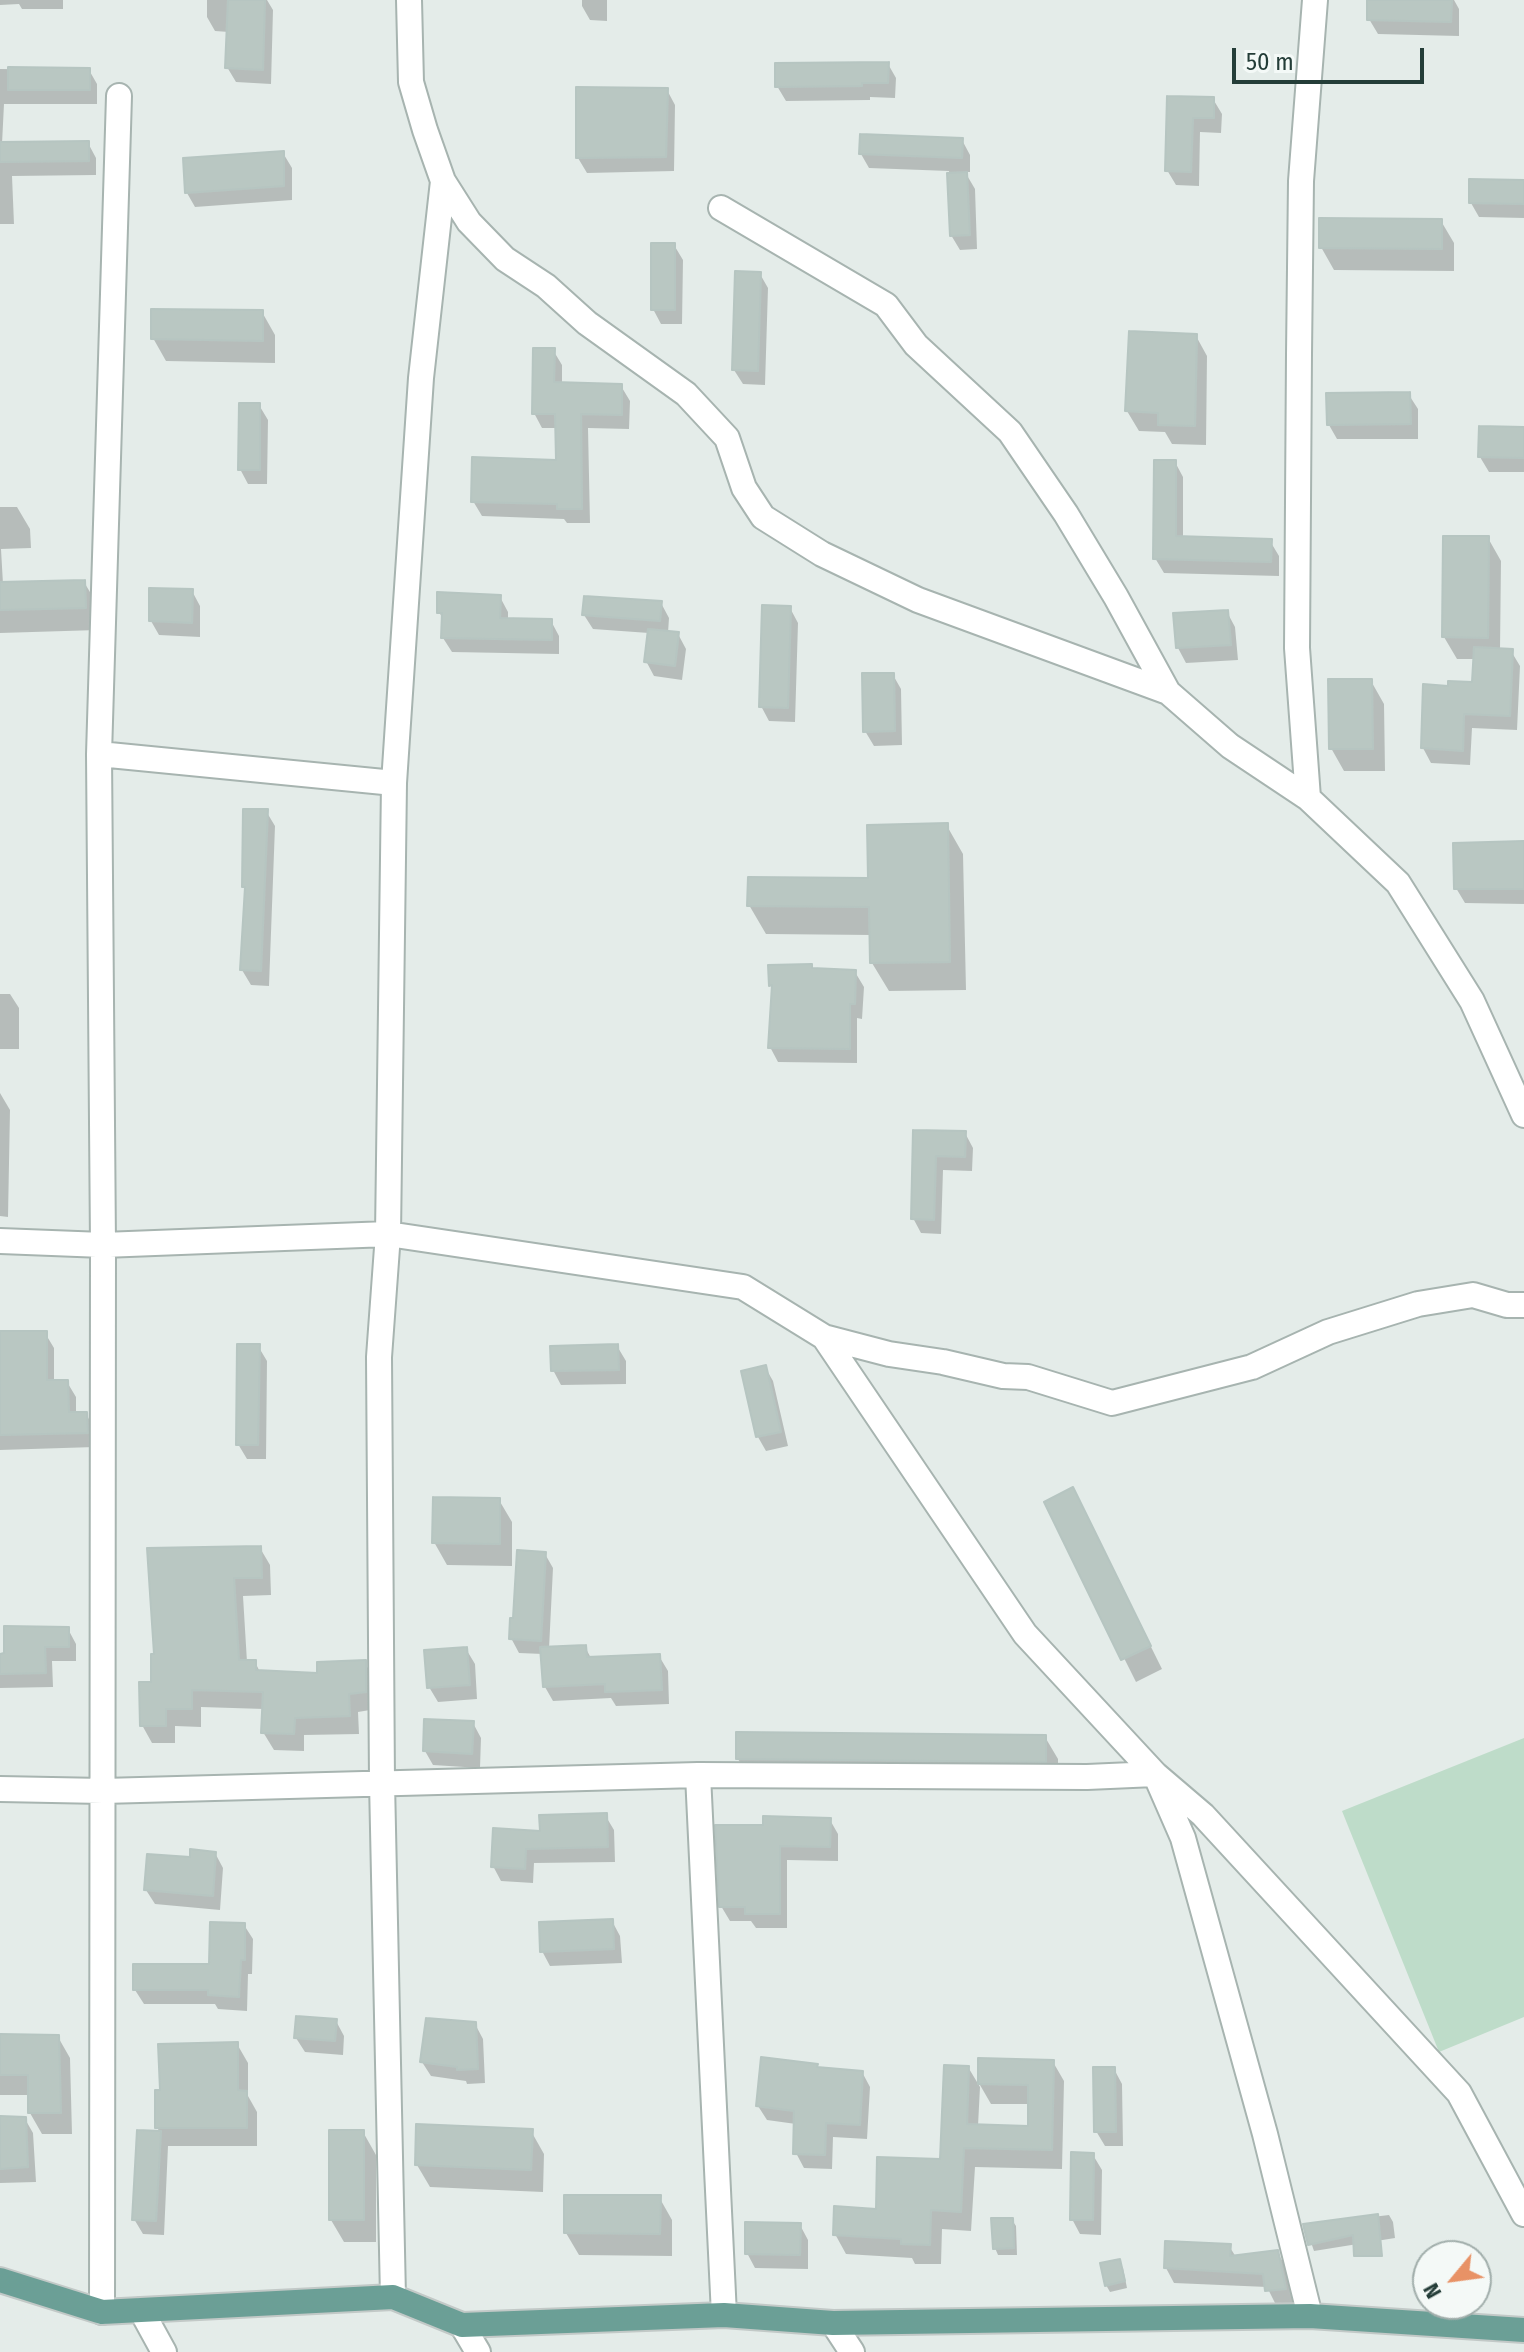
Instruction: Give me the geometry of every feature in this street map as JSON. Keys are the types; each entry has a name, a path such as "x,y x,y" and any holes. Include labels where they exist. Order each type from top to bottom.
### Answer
{"main road":[{"path":"0,2280 102,2312 393,2297 462,2325 724,2315 833,2323 1310,2316 1524,2330"}],"street":[{"path":"409,0 411,82 443,181 469,222 505,259 546,286 587,323 686,394 727,438 744,488 763,517 822,554 918,600 1168,692"},
{"path":"1308,798 1297,648 1299,323 1301,181 1315,0"},
{"path":"102,2312 103,1245 99,754 119,96"},
{"path":"393,2297 382,1782 379,1357 388,1234 394,783 421,378 443,181"},
{"path":"721,208 886,305 916,345 1010,432 1066,514 1168,692 1230,746 1308,798 1398,883 1472,1001 1524,1115"},
{"path":"99,754 394,783"},
{"path":"0,1241 103,1245 388,1234 743,1287 824,1337 889,1354 1003,1376 1028,1377 1112,1403 1252,1367 1328,1332 1418,1304 1473,1295 1507,1305 1524,1305"},
{"path":"824,1337 1025,1634 1155,1774 1203,1815 1459,2093 1524,2214"},
{"path":"0,1789 103,1791 698,1775 1087,1777 1155,1774"},
{"path":"1155,1774 1183,1838 1265,2134 1310,2316"},
{"path":"698,1775 724,2315"},
{"path":"141,2310 164,2352"},
{"path":"833,2323 852,2352"},
{"path":"462,2325 478,2352"}],"green space":[{"path":"1524,1738 1524,2017 1439,2052 1342,1811"}],"building":[{"path":"228,0 265,0 263,70 225,68"},
{"path":"1367,0 1452,0 1451,22 1367,20"},
{"path":"889,62 888,83 775,87 775,63"},
{"path":"8,67 90,68 90,90 8,90"},
{"path":"576,87 668,88 666,157 576,158"},
{"path":"1167,96 1214,97 1214,118 1193,118 1191,172 1165,171"},
{"path":"860,134 963,138 962,158 859,154"},
{"path":"89,141 89,161 0,162 0,142"},
{"path":"284,151 284,186 185,193 183,158"},
{"path":"967,172 970,235 950,236 947,173"},
{"path":"1469,179 1524,180 1524,204 1469,203"},
{"path":"1319,218 1442,219 1442,249 1319,248"},
{"path":"651,243 675,243 675,310 651,310"},
{"path":"735,271 761,272 758,371 732,370"},
{"path":"151,309 263,310 263,341 151,339"},
{"path":"1129,331 1197,334 1195,426 1158,425 1158,413 1125,411"},
{"path":"533,348 555,348 554,382 622,384 622,415 581,414 582,509 557,509 557,504 471,502 472,457 556,460 555,414 532,414"},
{"path":"1410,392 1411,424 1327,425 1326,393"},
{"path":"239,403 260,403 260,470 238,470"},
{"path":"1479,426 1524,427 1524,458 1478,457"},
{"path":"1154,460 1176,460 1176,536 1272,539 1271,562 1153,559"},
{"path":"1443,536 1489,536 1488,638 1442,637"},
{"path":"85,580 86,608 0,610 0,582"},
{"path":"149,588 193,589 192,623 149,621"},
{"path":"437,592 501,595 500,618 552,619 552,640 441,638 442,613 437,613"},
{"path":"584,596 662,601 660,621 582,615"},
{"path":"762,605 791,606 788,708 759,707"},
{"path":"1228,610 1231,645 1176,648 1173,613"},
{"path":"648,629 679,632 675,666 644,662"},
{"path":"1474,647 1513,649 1510,716 1464,714 1463,751 1421,748 1423,684 1448,686 1448,681 1472,682"},
{"path":"862,673 894,673 895,731 863,732"},
{"path":"1328,679 1372,679 1373,749 1329,749"},
{"path":"243,809 268,809 261,971 240,970 245,887 242,887"},
{"path":"948,823 950,962 870,963 869,907 747,906 748,877 868,878 867,825"},
{"path":"1524,841 1524,889 1454,889 1453,843"},
{"path":"812,964 812,968 856,970 855,1004 850,1004 850,1049 768,1048 772,985 769,986 768,965"},
{"path":"913,1130 966,1131 965,1157 936,1156 934,1220 911,1219"},
{"path":"0,1331 47,1331 47,1380 68,1380 69,1412 87,1412 88,1433 0,1435"},
{"path":"237,1344 260,1344 258,1445 236,1445"},
{"path":"618,1344 619,1370 551,1371 550,1346"},
{"path":"766,1365 781,1432 756,1437 741,1371"},
{"path":"1073,1487 1151,1646 1121,1660 1044,1502"},
{"path":"433,1497 500,1498 500,1544 432,1543"},
{"path":"261,1546 262,1578 234,1578 239,1660 256,1660 256,1670 317,1673 317,1662 366,1660 366,1692 349,1694 350,1716 295,1718 294,1734 261,1733 263,1692 192,1690 192,1709 166,1709 166,1726 140,1726 139,1682 151,1682 151,1654 154,1654 147,1548"},
{"path":"517,1550 546,1552 541,1641 509,1639"},
{"path":"4,1626 69,1627 69,1647 45,1647 46,1673 0,1674"},
{"path":"586,1645 587,1657 660,1654 662,1690 605,1692 605,1684 543,1687 540,1647"},
{"path":"467,1647 470,1685 427,1688 424,1650"},
{"path":"424,1719 474,1721 472,1754 423,1751"},
{"path":"736,1732 1046,1735 1046,1762 736,1759"},
{"path":"607,1813 608,1847 526,1849 525,1869 491,1867 493,1828 540,1831 539,1815"},
{"path":"763,1816 831,1818 830,1847 780,1846 780,1914 745,1914 745,1907 719,1907 715,1825 763,1825"},
{"path":"190,1849 216,1852 213,1896 144,1890 147,1854 190,1857"},
{"path":"613,1919 614,1949 540,1952 539,1922"},
{"path":"210,1922 245,1923 245,1960 241,1960 239,1997 208,1995 208,1990 133,1990 133,1964 209,1964"},
{"path":"296,2016 337,2019 335,2041 294,2038"},
{"path":"426,2018 476,2022 478,2069 457,2070 457,2067 420,2062"},
{"path":"0,2034 59,2035 61,2113 28,2113 28,2075 0,2075"},
{"path":"238,2042 238,2090 247,2091 247,2128 155,2128 155,2090 160,2090 158,2044"},
{"path":"761,2057 863,2071 860,2125 826,2123 825,2155 793,2154 794,2111 756,2106"},
{"path":"978,2058 1054,2060 1052,2150 964,2148 961,2212 931,2210 930,2245 901,2244 901,2239 833,2235 834,2206 876,2209 877,2157 940,2159 944,2065 969,2066 967,2124 1028,2126 1028,2085 978,2084"},
{"path":"1093,2067 1115,2067 1116,2132 1094,2132"},
{"path":"0,2116 26,2117 28,2167 0,2169"},
{"path":"416,2124 533,2129 531,2170 415,2165"},
{"path":"137,2130 161,2131 156,2221 132,2220"},
{"path":"329,2130 364,2130 364,2220 329,2220"},
{"path":"1071,2152 1094,2153 1093,2220 1070,2220"},
{"path":"564,2195 661,2195 660,2234 564,2233"},
{"path":"1378,2214 1382,2256 1354,2256 1353,2235 1308,2245 1303,2224"},
{"path":"991,2218 1013,2218 1014,2248 993,2249"},
{"path":"745,2222 801,2223 800,2255 745,2254"},
{"path":"1165,2241 1231,2244 1230,2256 1278,2250 1286,2289 1265,2291 1263,2274 1164,2268"},
{"path":"1120,2259 1125,2281 1105,2286 1100,2263"}]}
